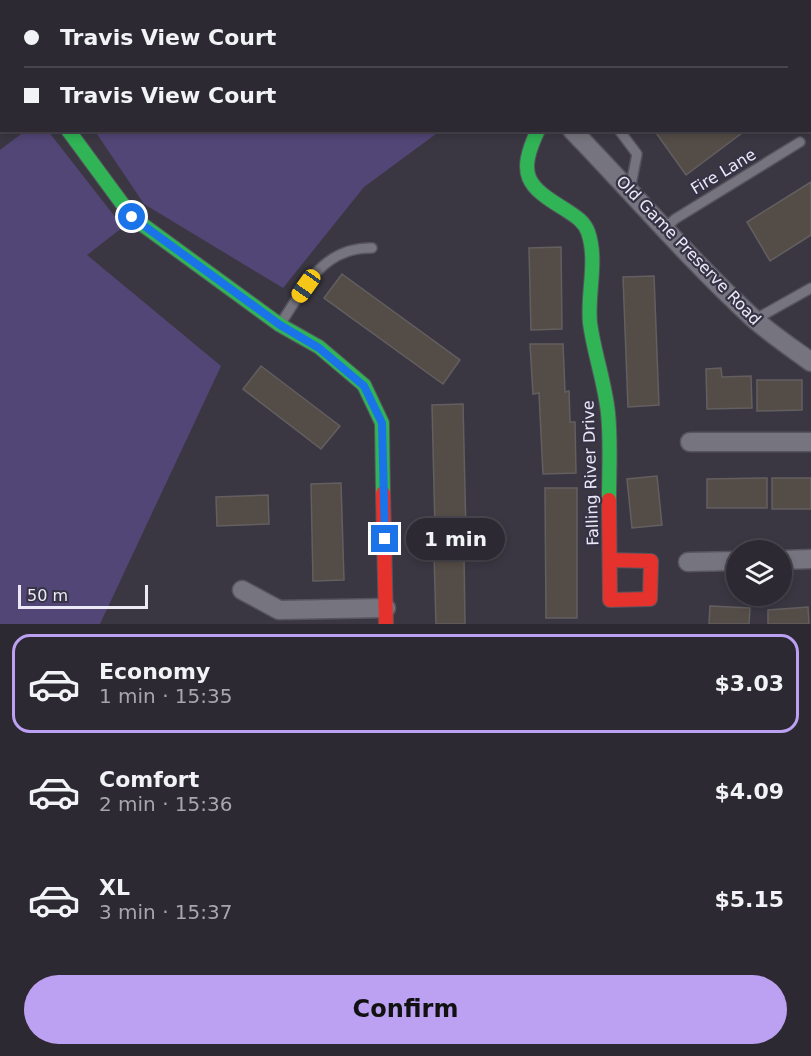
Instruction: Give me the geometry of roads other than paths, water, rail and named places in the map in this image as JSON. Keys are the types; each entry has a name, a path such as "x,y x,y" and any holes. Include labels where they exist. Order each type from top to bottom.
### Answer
{"street":[{"path":"69,132 132,217 280,325 319,348 364,386 382,423 386,616 279,610 242,590"},
{"name":"Falling River Drive","path":"537,132 529,149 527,170 531,185 542,196 580,219 587,230 592,246 590,322 608,413 610,560"},
{"name":"Old Game Preserve Road","path":"574,132 664,229 754,320 811,362"},
{"path":"690,442 811,442"},
{"path":"792,560 811,560"},
{"path":"688,562 726,561"}],"lane":[{"path":"620,132 636,154 630,190"},
{"name":"Fire Lane","path":"664,229 675,219 800,142"},
{"path":"280,325 319,267 330,258 344,252 372,248"},
{"path":"754,320 811,288"}]}
